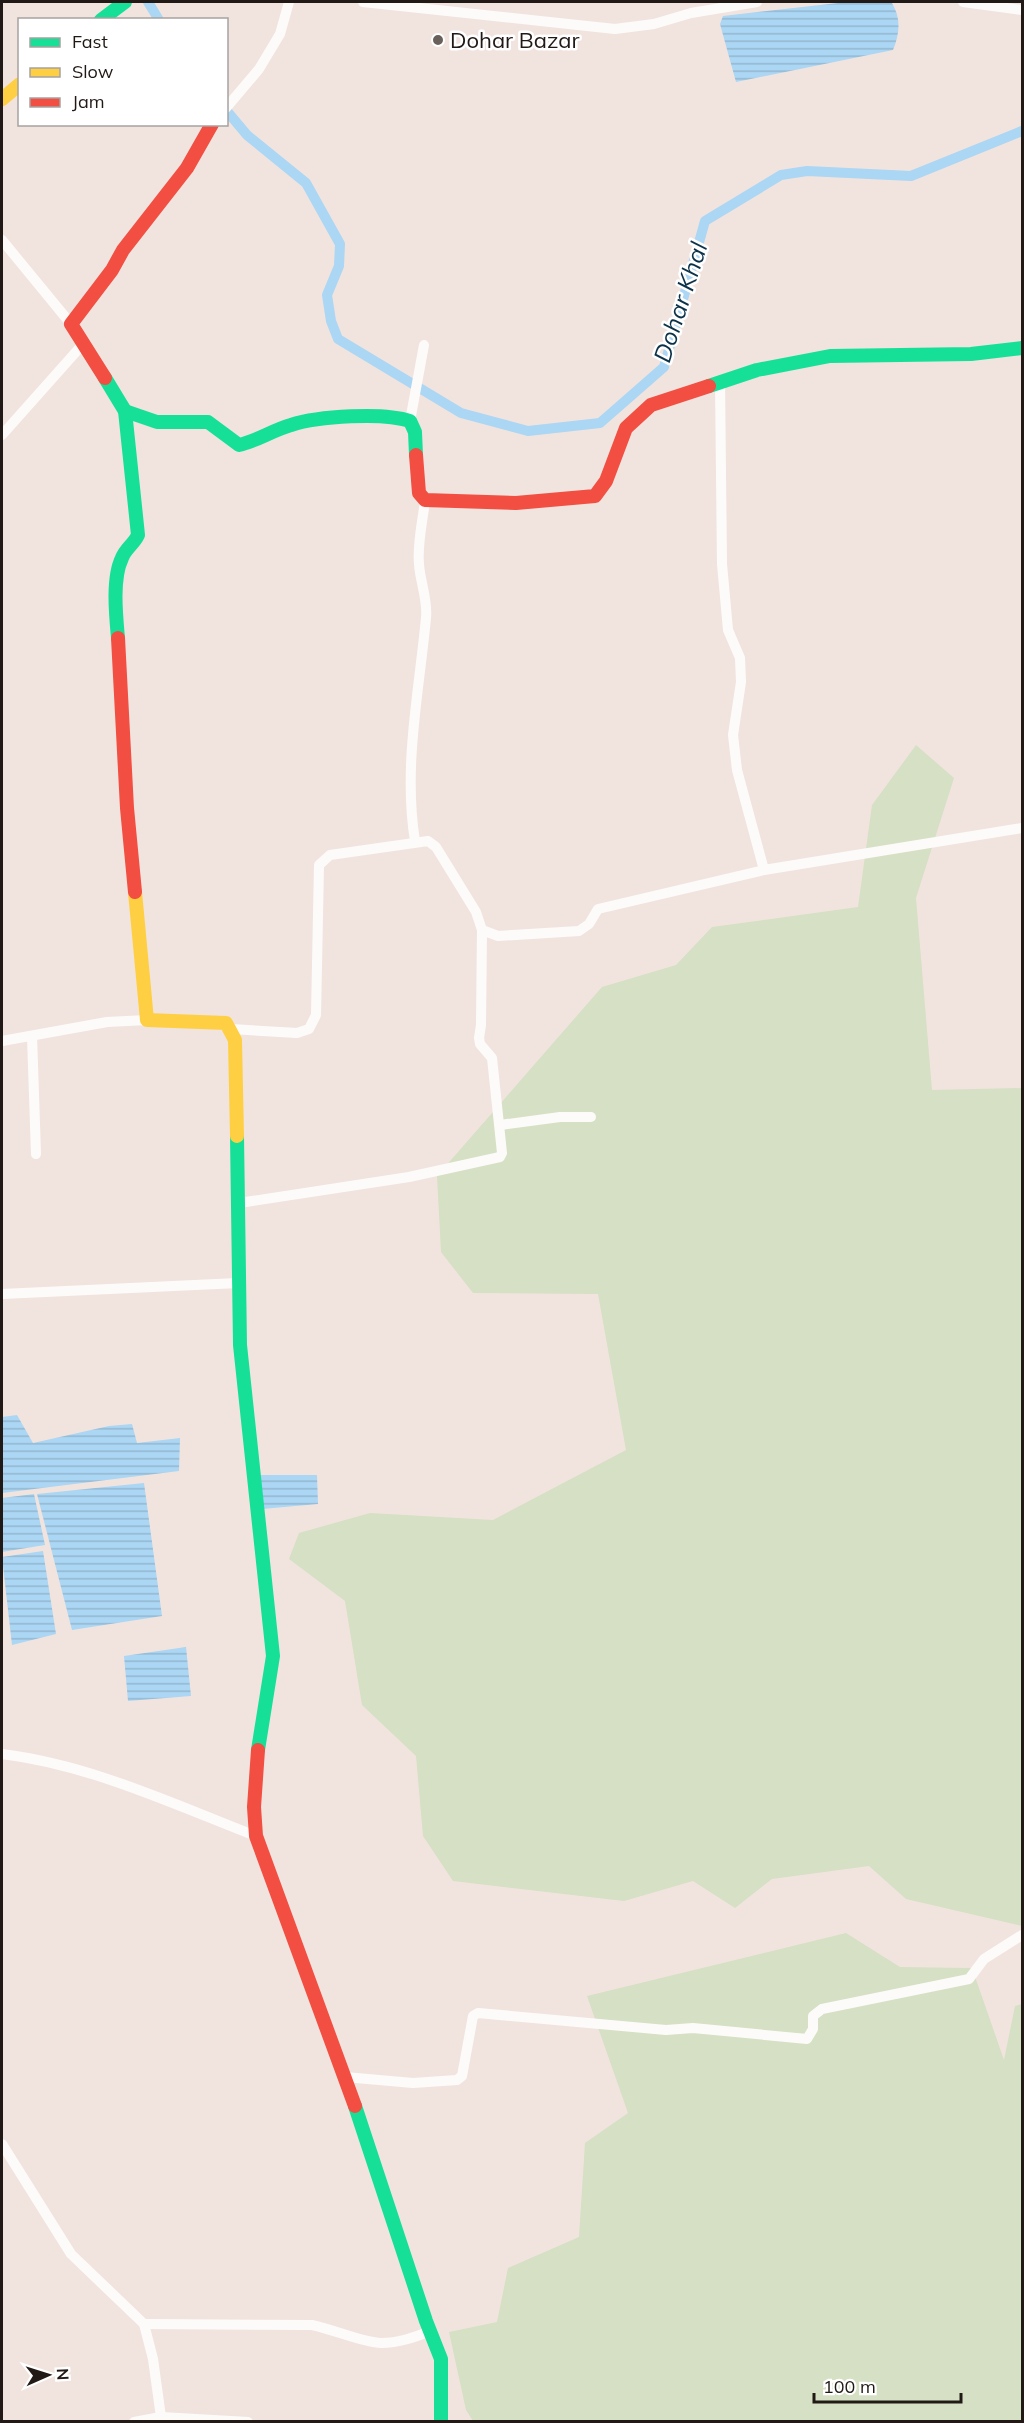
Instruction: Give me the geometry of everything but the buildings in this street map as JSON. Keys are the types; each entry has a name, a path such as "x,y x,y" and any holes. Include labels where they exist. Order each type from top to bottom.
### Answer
{"street":[{"path":"228,106 246,86 280,34 289,2"},
{"path":"363,2 615,29 654,24 691,13 757,2"},
{"path":"963,2 1023,10"},
{"path":"104,18 122,4"},
{"path":"2,99 18,86"},
{"path":"71,324 112,270 123,249 187,168 210,127"},
{"path":"2,240 71,324 125,411 138,535 134,544 123,554 119,564 116,608 127,808 147,1020"},
{"path":"2,435 83,344"},
{"path":"415,841 412,822 411,761 415,699 426,615 425,595 418,561 425,500 419,493 415,432 410,421 424,345"},
{"path":"425,500 516,503 595,496 606,481 626,428 651,405 757,370 830,356 971,354 1023,348"},
{"path":"720,382 722,564 728,630 740,658 741,682 733,735 737,770 764,870"},
{"path":"125,411 157,422 208,422 239,444 248,443 278,429 303,421 396,416 410,421"},
{"path":"482,930 498,936 579,931 589,924 598,909 764,870 1023,828"},
{"path":"231,1029 297,1033 309,1029 316,1015 319,865 330,855 415,841 428,841 436,847 476,912 482,930 481,1025 478,1038 480,1044 492,1058 500,1125 502,1153 500,1157 386,1181 239,1203"},
{"path":"2,1041 107,1022 147,1020 226,1023 235,1040 240,1345 273,1656 258,1744 254,1807 256,1836 345,2077 442,2364 439,2411 441,2421"},
{"path":"32,1036 36,1154"},
{"path":"500,1125 560,1117 591,1117"},
{"path":"2,1294 238,1283"},
{"path":"2,1754 34,1758 95,1774 256,1836"},
{"path":"345,2077 413,2083 458,2080 462,2076 473,2016 478,2013 666,2030 693,2028 807,2039 813,2029 813,2016 822,2008 969,1979 984,1959 1023,1935"},
{"path":"2,2144 71,2254 144,2324 153,2359 161,2417"},
{"path":"144,2324 312,2325 379,2343 400,2342 431,2331"},
{"path":"134,2421 161,2417 248,2421"}],"green space":[{"path":"916,745 954,778 916,898 932,1090 1022,1088 1022,1926 906,1899 869,1866 772,1879 735,1908 693,1881 624,1901 453,1881 423,1836 416,1756 362,1705 345,1601 289,1559 299,1533 370,1513 493,1520 626,1450 598,1294 473,1293 441,1252 437,1176 602,987 676,965 712,927 858,907 872,805"},
{"path":"846,1933 900,1967 972,1968 1004,2060 1015,2006 1022,2004 1022,2421 473,2421 466,2410 449,2332 497,2322 508,2268 579,2237 585,2143 628,2113 587,1996"}],"water":[{"path":"847,2 892,3 897,14 898,26 893,50 736,82 720,24 723,16"},
{"path":"17,1415 33,1443 109,1426 132,1424 137,1443 180,1438 179,1471 2,1493 2,1417"},
{"path":"256,1475 317,1475 318,1504 262,1509"},
{"path":"144,1483 162,1616 72,1630 37,1494"},
{"path":"34,1494 45,1545 2,1552 2,1498"},
{"path":"43,1551 56,1634 12,1645 2,1557"},
{"path":"186,1647 191,1696 128,1701 124,1656"}],"waterway":[{"name":"Dohar Khal","path":"148,2 158,18"},
{"name":"Dohar Khal","path":"228,112 247,135 306,183 340,244 339,266 327,295 331,321 338,339 461,413 528,431 600,423 664,367 705,221 781,175 807,171 911,176 1022,131"}],"traffic: fast":[{"path":"104,18 125,2"},
{"path":"709,386 757,370 830,356 971,354 1022,348"},
{"path":"105,378 125,411 138,535 123,555 117,576 115,597 118,638"},
{"path":"125,411 157,422 208,422 239,445 284,427 317,419 351,416 399,418 410,421 415,432 416,455"},
{"path":"237,1136 240,1345 273,1656 258,1750"},
{"path":"355,2106 426,2321 441,2359 441,2422"}],"traffic: slow":[{"path":"2,99 18,86"},
{"path":"135,892 147,1020 226,1023 235,1040 237,1136"}],"traffic: jam":[{"path":"105,378 71,324 112,270 123,250 187,168 211,126"},
{"path":"416,455 419,493 425,500 516,503 595,496 606,481 626,428 651,405 709,386"},
{"path":"118,638 127,808 135,892"},
{"path":"258,1750 254,1807 256,1836 355,2106"}],"place":[{"name":"Dohar Bazar","path":"438,40"}]}
